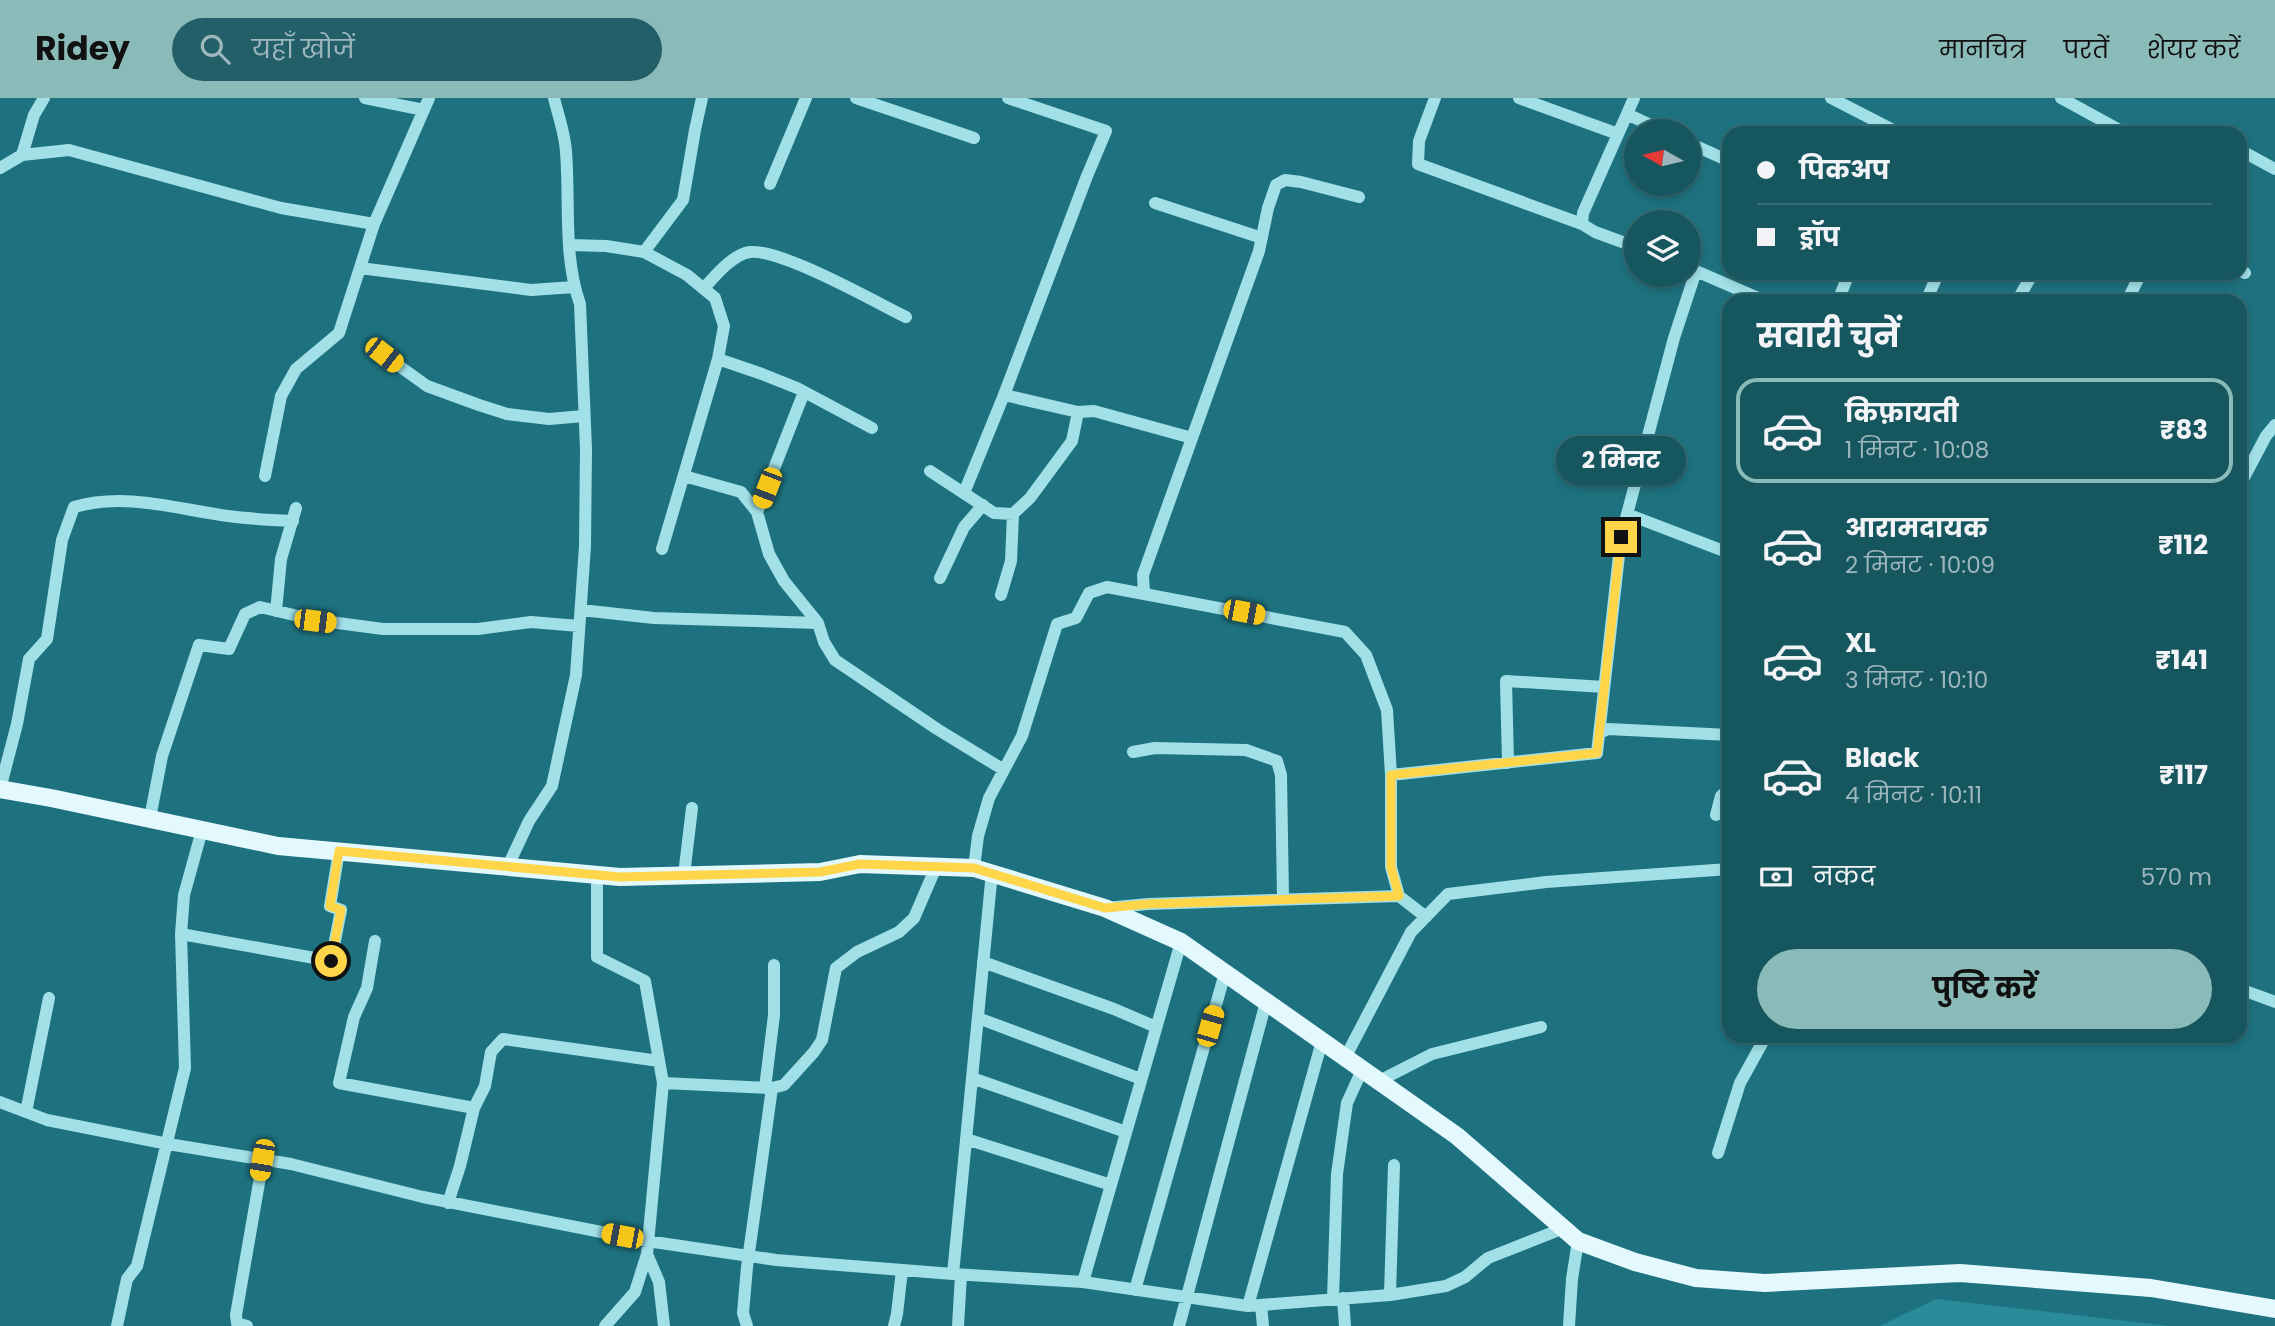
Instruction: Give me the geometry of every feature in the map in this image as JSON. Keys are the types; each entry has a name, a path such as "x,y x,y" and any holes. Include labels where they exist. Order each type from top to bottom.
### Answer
{"main road":[{"path":"0,789 278,846 620,877 820,872 860,864 983,870 1105,908 1181,942 1457,1136 1578,1241 1635,1262 1696,1278 1765,1283 1960,1273 2151,1288 2275,1309"}],"street":[{"path":"22,155 34,115 44,98"},
{"path":"265,476 281,396 296,369 339,333 374,224 427,104 365,98"},
{"path":"508,866 529,821 552,786 576,675 585,546 580,304 574,287 569,245 566,148 554,98"},
{"path":"644,252 683,200 702,98"},
{"path":"770,184 806,98"},
{"path":"856,98 974,138"},
{"path":"964,493 1106,131 1008,98"},
{"path":"1435,98 1419,141 1418,164 1582,224 1624,243"},
{"path":"1519,98 1618,134"},
{"path":"1582,224 1583,213 1634,98"},
{"path":"1831,98 1885,126"},
{"path":"2062,98 2112,126"},
{"path":"1627,114 1638,119"},
{"path":"1701,148 1722,158"},
{"path":"0,168 22,155 69,150 281,208 374,224"},
{"path":"2247,154 2275,169"},
{"path":"1143,593 1143,575 1259,251 1276,185 1286,180 1301,182 1359,197"},
{"path":"1155,203 1262,238"},
{"path":"569,245 606,246 644,252 687,275 715,298 724,326 718,359 662,549"},
{"path":"704,289 727,263 750,252 779,257 906,317"},
{"path":"360,268 531,290 574,287"},
{"path":"1701,274 1749,294"},
{"path":"1391,775 1597,753 1621,537 1688,287"},
{"path":"384,355 427,386 507,414 549,419 584,416"},
{"path":"718,359 804,392 872,428"},
{"path":"757,512 804,392"},
{"path":"1004,395 1078,412 1094,411 1192,438"},
{"path":"1001,595 1011,561 1013,514 1030,498 1072,441 1078,412"},
{"path":"2247,472 2275,425"},
{"path":"930,471 994,513 1013,514"},
{"path":"684,476 741,492 757,512 769,554 784,582 818,622 824,642 835,660 937,729 1004,770"},
{"path":"0,789 17,723 29,659 47,639 62,540 74,507 96,501 135,501 227,516 295,514 281,559 276,611"},
{"path":"940,578 964,527 983,505"},
{"path":"1627,514 1722,548"},
{"path":"958,1326 957,1275 966,1139 983,962 983,870 978,836 989,798 1022,737 1057,624 1076,618 1089,593 1107,587 1345,632 1366,655 1387,710 1391,775 1391,867 1399,896 1426,917"},
{"path":"150,818 162,756 199,645 229,649 245,614 260,607 315,621 383,629 478,629 531,622 579,626"},
{"path":"581,610 654,618 818,622"},
{"path":"1508,762 1506,681 1604,687"},
{"path":"1600,733 1608,729 1722,735"},
{"path":"1133,752 1155,748 1246,750 1277,761 1281,775 1283,899"},
{"path":"1716,815 1722,795"},
{"path":"684,875 692,808"},
{"path":"117,1326 127,1279 137,1266 185,1068 181,934 184,895 202,830"},
{"path":"181,934 331,961 341,910 330,906 339,851"},
{"path":"663,1083 769,1088 784,1085 822,1040 836,968 857,952 899,932 914,918 936,867"},
{"path":"1345,1058 1411,932 1448,894 1546,882 1722,869"},
{"path":"597,874 597,957 645,981 663,1083 647,1248 635,1292 605,1326"},
{"path":"1105,908 1148,904 1399,896"},
{"path":"375,941 367,988 354,1017 339,1083 474,1108"},
{"path":"1083,1282 1181,942"},
{"path":"983,962 1156,1027"},
{"path":"747,1326 743,1312 769,1088 774,965"},
{"path":"1135,1290 1225,973"},
{"path":"2247,992 2275,1002"},
{"path":"26,1112 49,998"},
{"path":"1179,1326 1266,1002"},
{"path":"978,1018 1141,1079"},
{"path":"1379,1081 1432,1054 1541,1027"},
{"path":"448,1203 474,1108 485,1086 491,1052 503,1039 659,1061"},
{"path":"1263,1326 1254,1305 1322,1041"},
{"path":"1718,1153 1740,1083 1762,1043"},
{"path":"1345,1326 1338,1299 1337,1174 1347,1103 1363,1070"},
{"path":"972,1078 1126,1132"},
{"path":"0,1102 47,1120 168,1144 291,1164 647,1248 957,1275 1083,1282 1254,1305 1390,1295 1446,1286 1465,1277 1488,1258 1564,1228"},
{"path":"966,1139 1111,1185"},
{"path":"247,1326 237,1323 236,1315 262,1160"},
{"path":"1390,1295 1394,1165"},
{"path":"1569,1326 1578,1241"},
{"path":"647,1248 659,1282 664,1326"},
{"path":"894,1326 902,1270"}],"shaded area":[{"path":"1936,1299 2170,1326 1880,1326"}],"route":[{"path":"331,961 341,910 330,906 339,851 620,877 820,872 860,864 974,868 1105,908 1148,904 1399,896 1391,867 1391,775 1597,753 1621,537"}]}
